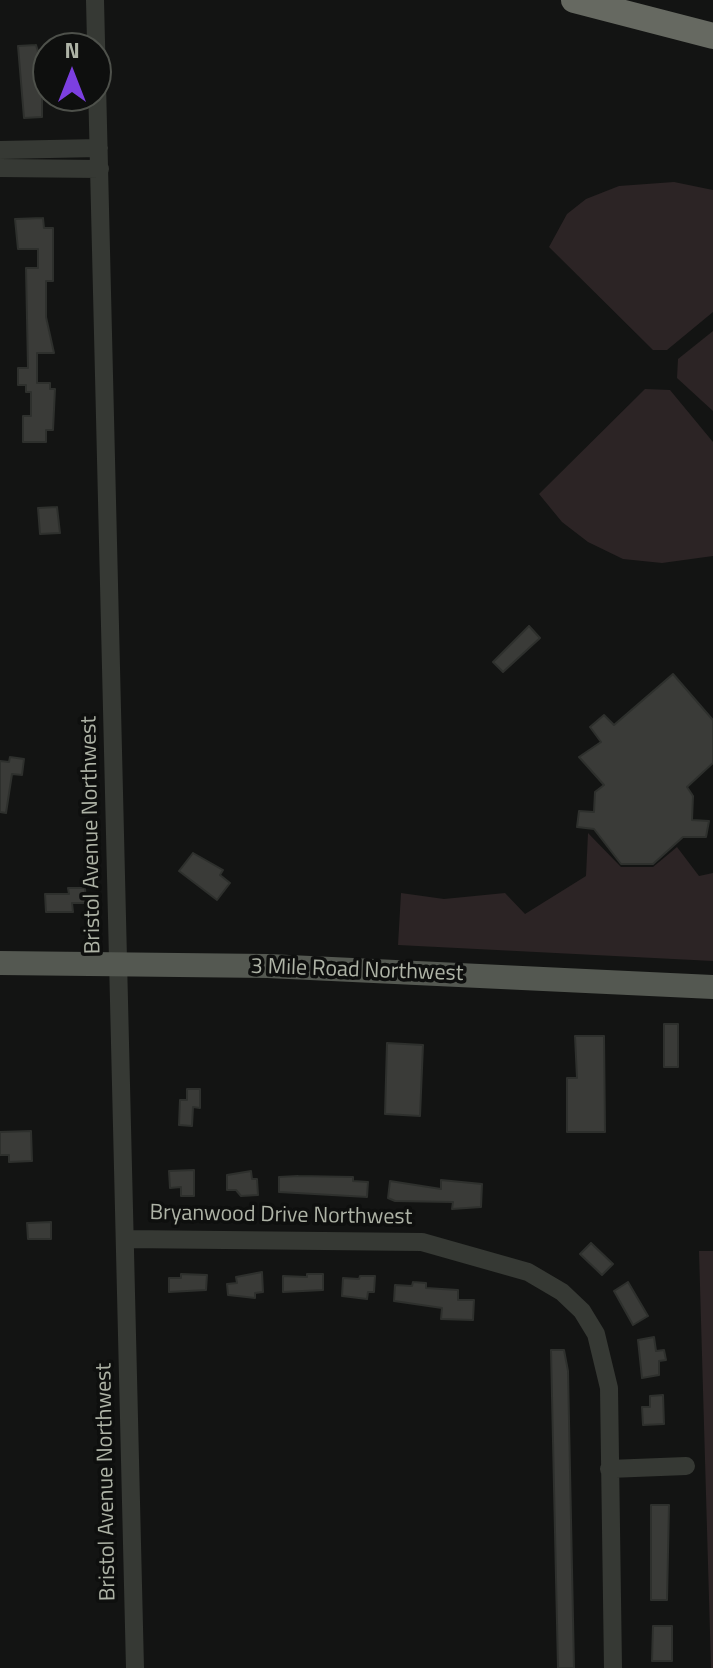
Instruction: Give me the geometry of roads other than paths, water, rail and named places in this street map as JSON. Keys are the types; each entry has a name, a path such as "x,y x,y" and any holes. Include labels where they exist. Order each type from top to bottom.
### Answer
{"highway":[{"path":"574,0 713,36"}],"main road":[{"name":"3 Mile Road Northwest","path":"0,963 268,966 713,987"}],"street":[{"name":"Bristol Avenue Northwest","path":"95,0 135,1668"},
{"path":"0,150 99,148"},
{"path":"0,168 100,169"},
{"name":"Bryanwood Drive Northwest","path":"126,1239 422,1242 528,1272 562,1292 582,1311 596,1334 609,1388 613,1668"},
{"path":"609,1469 686,1466"}]}
